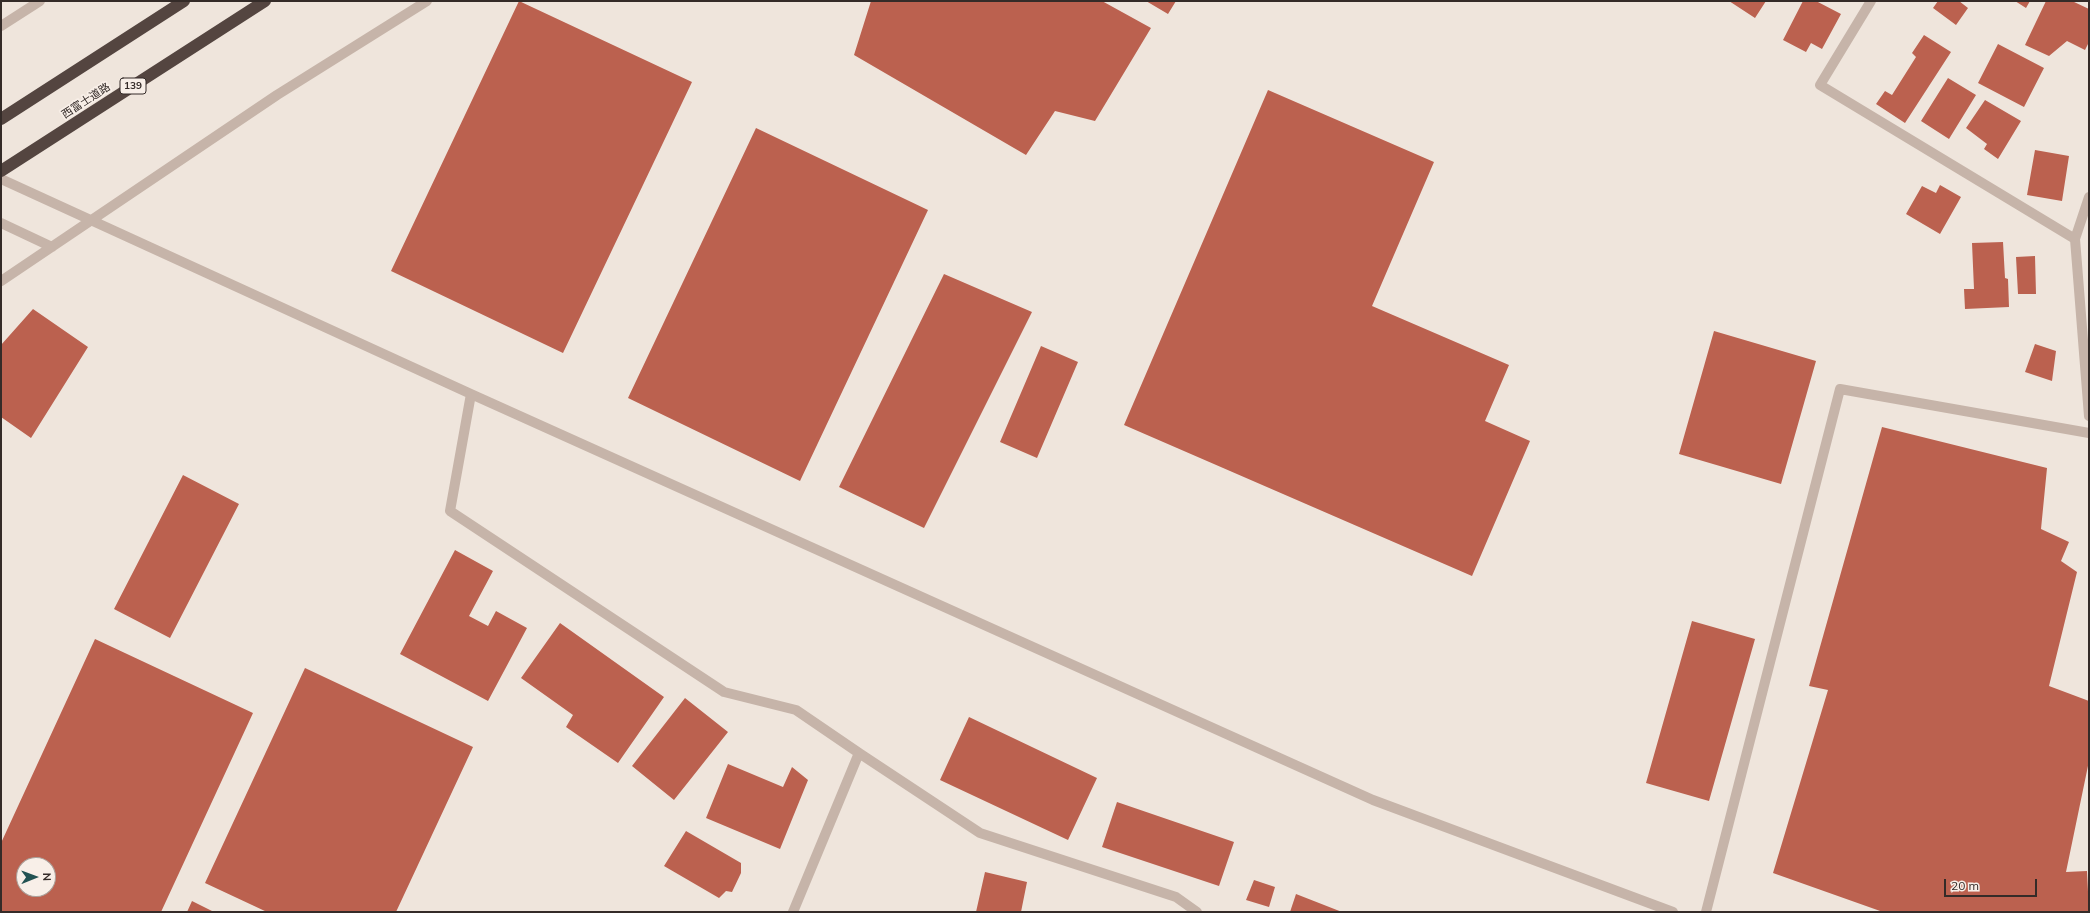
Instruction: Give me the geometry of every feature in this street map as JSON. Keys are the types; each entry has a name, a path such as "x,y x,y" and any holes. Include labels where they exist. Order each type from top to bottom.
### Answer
{"highway":[{"path":"1,119 184,1"},
{"name":"西富士道路","path":"1,171 265,1"}],"street":[{"path":"1,26 40,1"},
{"path":"1,281 277,95 427,1"},
{"path":"1871,1 1820,85 2075,239"},
{"path":"1,179 89,221 471,394 1373,800 1673,912"},
{"path":"2089,197 2075,239 2089,416"},
{"path":"1,223 52,247"},
{"path":"1706,912 1840,389 2089,433"},
{"path":"471,394 450,511 724,692 796,710 980,833 1176,898 1197,912"},
{"path":"793,912 859,753"}],"building":[{"path":"519,1 692,82 563,353 391,271"},
{"path":"871,1 1102,1 1151,28 1095,121 1055,111 1026,155 854,55"},
{"path":"1146,1 1176,1 1168,14"},
{"path":"1729,1 1766,1 1755,18"},
{"path":"1803,1 1816,1 1841,14 1822,49 1811,43 1806,52 1783,40"},
{"path":"1938,1 1959,1 1968,8 1956,25 1933,8"},
{"path":"2015,1 2030,1 2026,8"},
{"path":"2046,1 2072,1 2089,9 2089,42 2085,50 2067,41 2049,56 2025,45"},
{"path":"1924,35 1951,52 1905,123 1876,104 1885,91 1892,95 1916,57 1912,53"},
{"path":"1998,44 2044,68 2024,107 1978,83"},
{"path":"1948,78 1976,95 1949,139 1921,121"},
{"path":"1268,90 1434,162 1372,306 1509,365 1485,421 1530,441 1472,576 1124,425"},
{"path":"1985,100 2021,121 1998,159 1984,149 1987,144 1966,128"},
{"path":"756,128 928,210 800,481 628,398"},
{"path":"2035,150 2069,156 2062,201 2027,195"},
{"path":"1940,185 1961,197 1940,234 1906,214 1922,186 1936,193"},
{"path":"2003,242 2005,278 2008,279 2009,307 1965,309 1964,289 1974,289 1972,243"},
{"path":"2035,256 2036,294 2018,294 2016,257"},
{"path":"944,274 1032,312 924,528 839,487"},
{"path":"33,309 88,347 31,438 1,417 1,345"},
{"path":"1714,331 1816,361 1781,484 1679,454"},
{"path":"2035,344 2056,351 2052,381 2025,372"},
{"path":"1041,346 1078,362 1037,458 1000,442"},
{"path":"1882,427 2047,468 2041,529 2069,542 2061,561 2077,572 2049,686 2089,701 2089,761 2066,872 2087,871 2089,912 1883,912 1773,873 1828,690 1809,686"},
{"path":"183,475 239,504 170,638 114,609"},
{"path":"455,550 493,571 469,616 488,626 496,611 527,628 488,701 400,654"},
{"path":"1692,621 1755,639 1709,801 1646,783"},
{"path":"560,623 664,697 618,763 566,727 573,715 521,678"},
{"path":"95,639 253,713 161,912 1,912 1,843"},
{"path":"305,668 473,747 396,912 267,912 205,883"},
{"path":"685,698 728,732 674,800 632,766"},
{"path":"969,717 1097,778 1068,840 940,780"},
{"path":"728,764 783,787 792,767 808,780 780,849 706,818"},
{"path":"1117,802 1234,842 1219,886 1102,847"},
{"path":"686,831 741,863 741,873 732,892 726,891 719,898 664,866"},
{"path":"985,872 1027,882 1021,912 976,912"},
{"path":"1254,880 1275,887 1269,907 1246,900"},
{"path":"1296,894 1342,912 1290,912"},
{"path":"192,901 214,912 187,912"}]}
